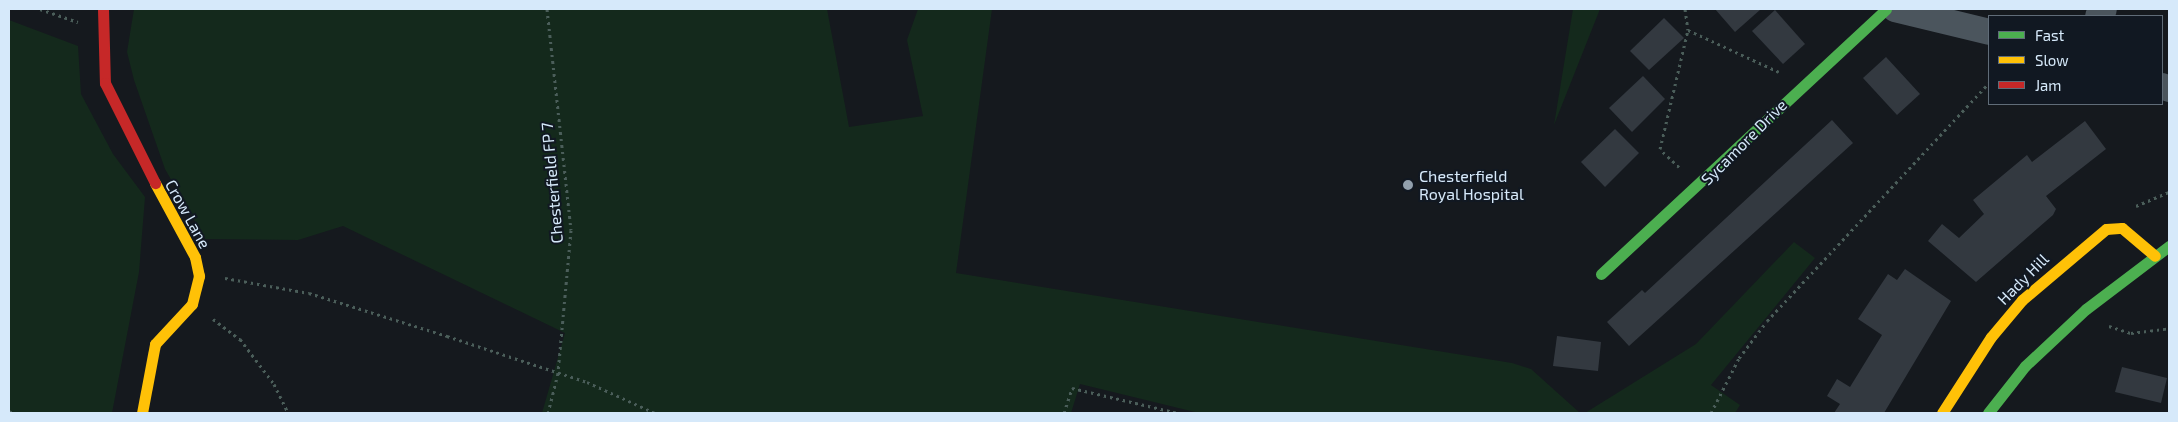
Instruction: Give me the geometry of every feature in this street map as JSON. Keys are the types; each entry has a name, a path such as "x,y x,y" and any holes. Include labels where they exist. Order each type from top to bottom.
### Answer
{"street":[{"name":"Crow Lane","path":"103,9 101,23 105,83 112,103 195,258 199,276 192,304 156,344 142,413"},
{"name":"Sycamore Drive","path":"1601,274 1699,185 1803,83 1886,9"},
{"path":"1895,9 1988,32"},
{"name":"Hady Hill","path":"1942,413 1991,337 2022,300 2106,229 2122,228 2155,256"},
{"path":"1988,413 2032,360 2086,309 2169,246"}],"path":[{"path":"40,9 71,22 101,23"},
{"name":"Chesterfield FP 7","path":"547,9 571,230 558,373 548,413"},
{"path":"1686,9 1688,30 1660,149 1699,185"},
{"path":"1688,30 1803,83"},
{"path":"1710,413 1739,358 1766,321 1881,204 1988,84"},
{"path":"234,279 309,293 558,373 655,413"},
{"path":"192,304 240,339 274,384 288,413"},
{"path":"1064,413 1072,388 1178,413"},
{"path":"9,411 13,413"}],"green space":[{"path":"134,9 827,9 849,127 923,116 907,40 918,9 992,9 956,273 1512,363 1531,369 1580,413 1199,413 1080,384 1071,413 542,413 565,333 343,226 298,240 205,239 165,169 134,80 127,52"},
{"path":"1573,9 1600,9 1554,125"},
{"path":"9,20 78,46 81,94 113,154 145,197 139,272 112,413 9,413"},
{"path":"1794,242 1815,258 1711,385 1740,405 1735,413 1585,413 1696,344"}],"building":[{"path":"1715,9 1761,9 1735,32"},
{"path":"1775,10 1805,44 1783,64 1752,31"},
{"path":"1664,18 1684,38 1649,70 1630,51"},
{"path":"1886,57 1920,94 1897,115 1863,78"},
{"path":"1643,76 1665,99 1632,132 1609,108"},
{"path":"1832,120 1853,143 1629,346 1607,322 1642,290 1645,293"},
{"path":"2085,121 2106,149 2046,196 2056,209 2053,215 1976,282 1928,241 1942,224 1959,238 1984,214 1973,200 2027,155 2032,162"},
{"path":"1615,129 1639,153 1605,187 1581,162"},
{"path":"1905,269 1951,301 1884,413 1834,413 1840,404 1827,396 1837,379 1850,387 1882,335 1858,319 1888,274 1897,280"},
{"path":"1557,336 1601,342 1598,371 1553,366"},
{"path":"2122,367 2167,378 2161,403 2115,392"}],"traffic: fast":[{"path":"1601,274 1886,9"},
{"path":"1988,413 2025,366 2086,309 2169,246"}],"traffic: slow":[{"path":"142,413 155,344 192,304 199,276 195,257 155,183"},
{"path":"1942,413 1991,337 2022,300 2106,229 2122,228 2155,256"}],"traffic: jam":[{"path":"103,9 105,83 155,183"}],"place":[{"name":"Chesterfield Royal Hospital","path":"1408,185"}]}
